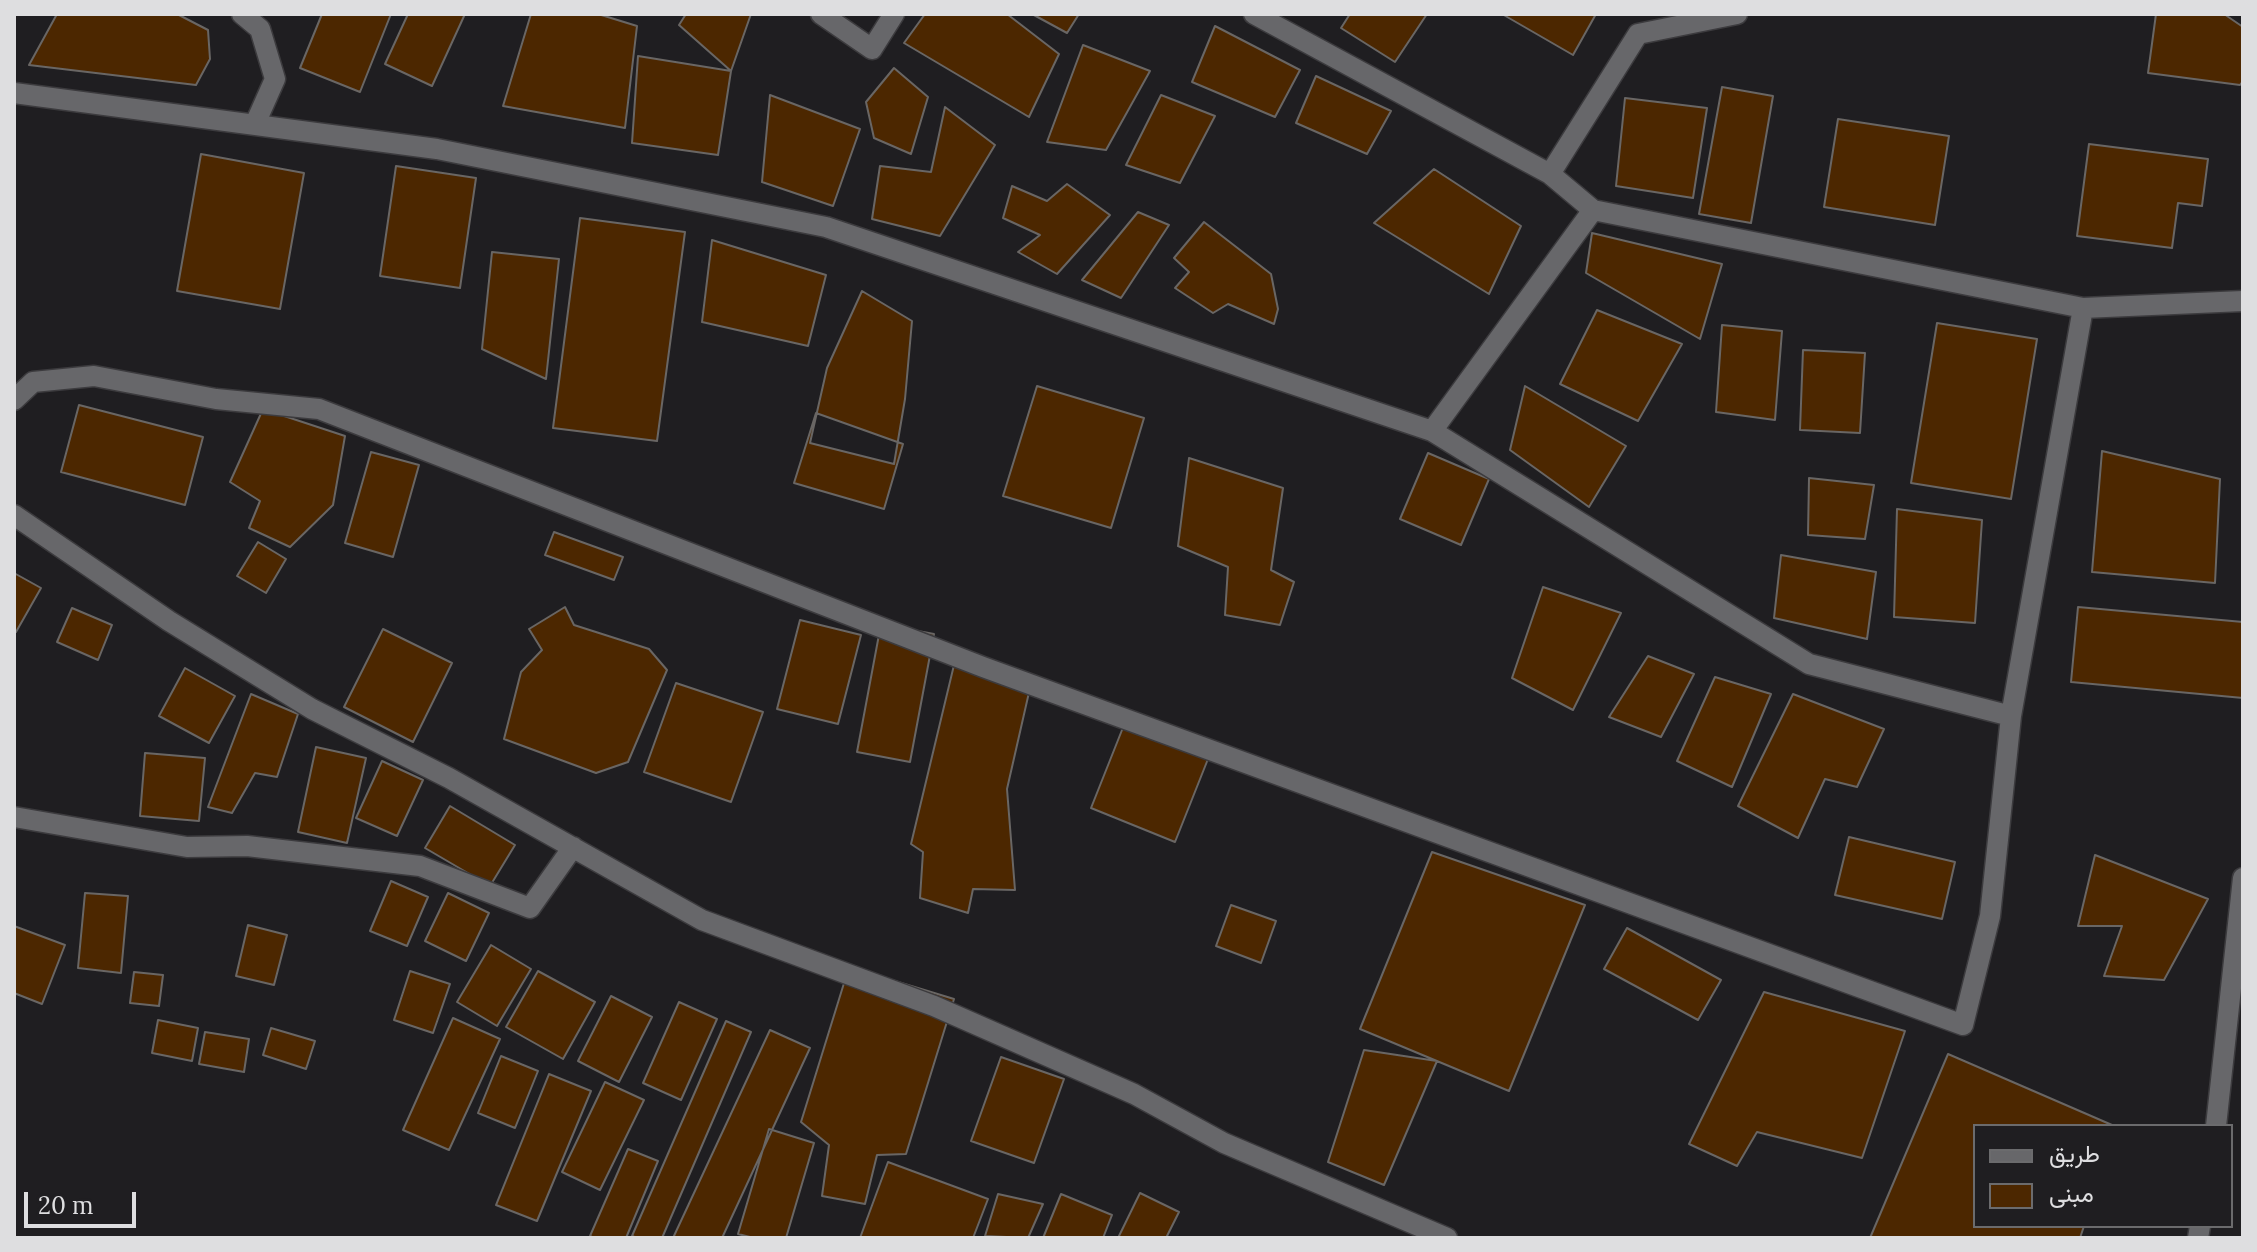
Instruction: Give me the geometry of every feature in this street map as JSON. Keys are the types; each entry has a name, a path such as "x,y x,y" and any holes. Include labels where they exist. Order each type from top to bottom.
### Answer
{"street":[{"path":"242,14 260,29 275,79 255,124"},
{"path":"821,14 872,49 894,14"},
{"path":"1254,14 1550,174 1593,210 2083,308 2243,301"},
{"path":"1550,174 1638,34 1737,14"},
{"path":"14,93 437,149 826,227 1432,431 1809,664 2011,716"},
{"path":"1432,431 1593,210"},
{"path":"14,400 33,382 94,376 216,399 319,409 983,667 1963,1025 1990,916 2011,716 2083,308"},
{"path":"14,515 169,621 312,709 449,778 702,920 934,1006 1134,1094 1224,1143 1447,1238"},
{"path":"14,817 187,847 247,846 420,866 530,908 573,847"},
{"path":"2216,1124 2243,878"}],"building":[{"path":"57,14 177,14 208,30 210,59 196,85 29,65"},
{"path":"322,14 391,14 360,92 300,68"},
{"path":"408,14 465,14 432,86 385,64"},
{"path":"531,14 598,14 637,26 625,128 503,106"},
{"path":"686,14 751,14 731,71 679,25"},
{"path":"925,14 1007,14 1059,54 1029,117 904,43"},
{"path":"1032,14 1079,14 1067,33"},
{"path":"1350,14 1427,14 1395,62 1341,28"},
{"path":"1502,14 1596,14 1573,55"},
{"path":"2156,14 2224,14 2243,27 2243,81 2240,85 2148,73"},
{"path":"1215,26 1300,70 1275,117 1192,82"},
{"path":"1083,45 1150,71 1106,150 1047,142"},
{"path":"638,56 731,71 718,155 632,143"},
{"path":"894,68 928,97 911,154 874,138 866,102"},
{"path":"1316,76 1391,111 1367,154 1296,123"},
{"path":"1722,87 1773,96 1751,223 1699,214"},
{"path":"770,95 860,129 833,206 762,182"},
{"path":"1161,95 1215,116 1180,183 1126,165"},
{"path":"1625,98 1707,108 1693,198 1616,186"},
{"path":"945,107 995,145 940,236 872,219 880,166 931,172"},
{"path":"1838,119 1949,136 1935,225 1824,207"},
{"path":"2089,144 2208,159 2202,206 2178,203 2172,248 2077,236"},
{"path":"201,154 304,173 280,309 177,291"},
{"path":"396,166 476,178 460,288 380,276"},
{"path":"1434,169 1521,226 1489,294 1374,223"},
{"path":"1067,184 1110,215 1057,274 1018,252 1040,235 1003,218 1012,186 1047,201"},
{"path":"1138,212 1169,225 1121,298 1082,280"},
{"path":"580,218 685,232 657,441 553,428"},
{"path":"1204,222 1271,274 1278,309 1274,324 1228,304 1213,313 1175,288 1189,272 1174,258"},
{"path":"1592,233 1722,264 1700,339 1586,273"},
{"path":"712,240 826,275 808,346 702,322"},
{"path":"492,252 559,259 546,379 482,349"},
{"path":"862,291 912,321 905,399 894,464 810,443 827,368"},
{"path":"1597,310 1682,344 1638,421 1560,384"},
{"path":"1937,323 2037,339 2011,499 1911,483"},
{"path":"1722,325 1782,331 1775,420 1716,412"},
{"path":"1803,350 1865,353 1860,433 1800,430"},
{"path":"1037,386 1144,418 1111,528 1003,496"},
{"path":"1525,386 1626,446 1589,507 1510,450"},
{"path":"79,405 203,437 185,505 61,472"},
{"path":"263,409 345,436 333,505 290,547 249,528 260,501 230,482"},
{"path":"816,413 903,444 884,509 794,483"},
{"path":"2102,451 2220,479 2215,583 2092,572"},
{"path":"371,452 419,465 393,557 345,543"},
{"path":"1428,453 1489,479 1461,545 1400,519"},
{"path":"1189,458 1283,488 1271,570 1294,582 1280,625 1225,615 1228,567 1178,546"},
{"path":"1809,478 1874,485 1865,539 1808,535"},
{"path":"1897,509 1982,520 1975,623 1894,617"},
{"path":"554,532 623,557 614,580 545,555"},
{"path":"258,542 286,559 266,593 237,576"},
{"path":"1781,555 1876,572 1867,639 1774,618"},
{"path":"14,573 41,588 16,632 14,631"},
{"path":"1543,587 1621,613 1573,710 1512,678"},
{"path":"565,607 574,625 649,649 667,670 628,762 596,773 504,739 521,672 542,650 529,629"},
{"path":"2078,607 2243,622 2243,698 2071,682"},
{"path":"72,608 112,625 98,660 57,642"},
{"path":"800,620 861,635 838,724 777,709"},
{"path":"881,624 934,634 910,762 857,752"},
{"path":"383,629 452,663 413,742 344,707"},
{"path":"1648,656 1694,674 1661,737 1609,717"},
{"path":"954,665 1030,688 1007,789 1015,890 973,889 968,913 920,898 923,852 911,844"},
{"path":"185,668 235,696 209,743 159,716"},
{"path":"1715,677 1771,694 1732,787 1677,761"},
{"path":"676,683 763,712 731,802 644,772"},
{"path":"251,694 298,714 277,777 255,773 232,813 208,807"},
{"path":"1793,694 1884,729 1857,787 1825,779 1798,838 1738,806"},
{"path":"1124,725 1208,759 1175,842 1091,808"},
{"path":"316,747 366,758 347,843 298,832"},
{"path":"145,753 205,758 199,821 140,816"},
{"path":"382,761 423,780 397,836 356,818"},
{"path":"450,806 515,845 490,886 425,848"},
{"path":"1849,837 1955,862 1942,919 1835,895"},
{"path":"1432,852 1585,905 1509,1091 1360,1029"},
{"path":"2095,855 2208,899 2164,980 2104,976 2122,926 2078,926"},
{"path":"391,881 428,897 407,946 370,931"},
{"path":"85,893 128,896 121,973 78,968"},
{"path":"448,893 489,913 466,961 425,941"},
{"path":"1231,905 1276,921 1261,963 1216,946"},
{"path":"248,925 287,935 274,985 236,976"},
{"path":"14,926 65,945 42,1004 14,993"},
{"path":"1627,928 1721,980 1698,1020 1604,969"},
{"path":"491,945 531,969 497,1026 457,1002"},
{"path":"849,967 954,999 906,1154 877,1155 865,1204 822,1196 829,1145 801,1122"},
{"path":"410,971 450,984 433,1033 394,1020"},
{"path":"538,971 595,1002 563,1059 506,1027"},
{"path":"134,972 163,975 159,1006 130,1003"},
{"path":"1764,992 1905,1031 1862,1158 1757,1132 1737,1166 1689,1144"},
{"path":"611,996 652,1017 619,1082 578,1061"},
{"path":"679,1002 717,1019 681,1100 643,1083"},
{"path":"453,1018 500,1039 449,1150 403,1130"},
{"path":"158,1020 198,1028 192,1061 152,1053"},
{"path":"726,1021 751,1032 662,1238 632,1236"},
{"path":"271,1028 315,1041 306,1069 263,1055"},
{"path":"770,1030 810,1048 722,1238 673,1238"},
{"path":"205,1032 249,1039 244,1072 199,1064"},
{"path":"1364,1050 1437,1061 1384,1185 1328,1162"},
{"path":"1948,1054 2110,1124 1973,1124 1973,1228 2083,1228 2080,1238 1870,1238"},
{"path":"501,1056 538,1071 515,1128 478,1113"},
{"path":"1001,1057 1064,1079 1034,1163 971,1141"},
{"path":"549,1074 591,1091 537,1221 496,1205"},
{"path":"605,1082 644,1100 600,1190 562,1172"},
{"path":"769,1129 814,1143 786,1238 754,1238 738,1234"},
{"path":"628,1149 658,1161 626,1238 594,1238 590,1236"},
{"path":"888,1162 988,1199 973,1238 860,1238"},
{"path":"1140,1193 1179,1212 1166,1238 1118,1238"},
{"path":"998,1194 1043,1204 1028,1238 985,1236"},
{"path":"1061,1194 1112,1215 1103,1238 1043,1238"}]}
